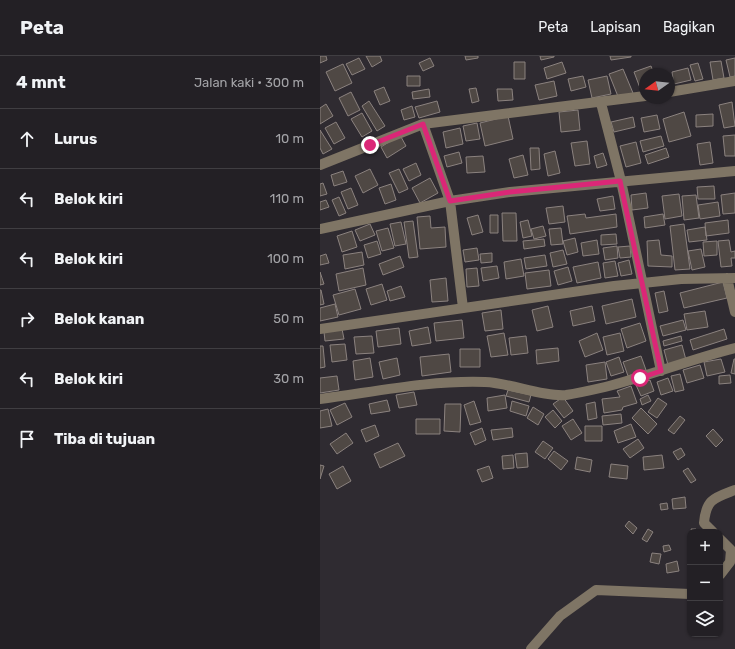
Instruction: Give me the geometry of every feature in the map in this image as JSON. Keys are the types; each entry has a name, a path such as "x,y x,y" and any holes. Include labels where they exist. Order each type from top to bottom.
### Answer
{"street":[{"path":"675,91 735,81"},
{"path":"320,165 423,124 602,103 639,97"},
{"path":"602,103 661,371"},
{"path":"423,124 450,201 463,308"},
{"path":"320,229 450,201 526,190 735,171"},
{"path":"320,329 681,279 731,278 735,312"},
{"path":"320,399 421,386 469,383 502,384 564,395 620,383 735,348"},
{"path":"710,529 704,523 705,511 713,499 735,490"},
{"path":"723,542 731,550 730,562 723,571"},
{"path":"531,649 560,616 596,590 687,594"}],"building":[{"path":"320,56 326,56 327,60 320,63"},
{"path":"366,56 380,56 382,61 372,67"},
{"path":"465,56 478,56 478,58 466,60"},
{"path":"540,56 554,56 554,57 541,60"},
{"path":"610,56 631,56 631,57 611,60"},
{"path":"359,58 365,69 352,75 346,64"},
{"path":"430,58 434,66 423,71 419,63"},
{"path":"735,58 735,76 730,77 726,60"},
{"path":"721,61 724,78 713,80 710,62"},
{"path":"514,62 525,62 525,79 514,79"},
{"path":"562,62 566,73 547,79 544,68"},
{"path":"698,63 703,79 695,81 690,65"},
{"path":"343,64 352,83 335,91 326,72"},
{"path":"688,68 691,80 675,84 675,71"},
{"path":"623,69 633,93 619,99 609,74"},
{"path":"639,70 639,85 634,72"},
{"path":"407,76 420,76 420,86 407,86"},
{"path":"583,76 586,87 571,91 568,79"},
{"path":"607,76 611,94 592,98 588,80"},
{"path":"554,81 557,96 539,100 535,85"},
{"path":"384,87 390,101 380,105 374,91"},
{"path":"476,88 479,101 472,103 469,89"},
{"path":"429,89 430,97 413,99 412,92"},
{"path":"497,89 512,89 513,100 498,101"},
{"path":"351,92 360,110 348,116 339,98"},
{"path":"369,101 385,126 377,131 362,106"},
{"path":"437,101 440,112 419,118 415,107"},
{"path":"732,102 735,126 724,128 719,105"},
{"path":"326,104 333,116 320,124 320,108"},
{"path":"412,106 415,117 404,120 401,110"},
{"path":"578,110 580,130 561,132 559,112"},
{"path":"684,112 691,136 669,142 663,119"},
{"path":"362,113 372,131 362,137 351,119"},
{"path":"713,114 713,126 696,127 696,115"},
{"path":"657,115 660,129 644,132 641,118"},
{"path":"508,116 513,139 485,146 480,123"},
{"path":"633,117 635,127 614,132 611,122"},
{"path":"336,122 345,138 334,144 325,128"},
{"path":"477,123 480,139 466,141 463,126"},
{"path":"460,128 463,144 446,148 443,132"},
{"path":"320,130 332,149 323,154 320,148"},
{"path":"400,135 406,146 387,158 381,147"},
{"path":"735,135 735,156 725,156 723,136"},
{"path":"661,136 664,146 643,152 640,141"},
{"path":"587,141 590,164 575,166 571,143"},
{"path":"636,142 641,163 626,167 620,146"},
{"path":"710,142 713,163 700,165 697,144"},
{"path":"530,148 539,148 540,169 531,170"},
{"path":"666,148 669,157 648,164 645,155"},
{"path":"555,151 560,173 548,176 544,154"},
{"path":"459,152 462,163 447,167 444,156"},
{"path":"603,153 607,165 597,168 594,156"},
{"path":"523,155 528,175 514,178 509,159"},
{"path":"483,156 485,172 467,173 466,157"},
{"path":"416,163 421,175 409,181 403,169"},
{"path":"370,169 378,185 363,193 355,176"},
{"path":"399,169 408,189 399,193 389,173"},
{"path":"343,171 347,182 334,186 331,175"},
{"path":"430,178 438,193 420,203 412,188"},
{"path":"323,183 327,194 320,196 320,184"},
{"path":"391,184 396,200 385,204 379,188"},
{"path":"714,186 715,199 698,199 697,187"},
{"path":"351,188 358,205 348,209 341,192"},
{"path":"646,193 648,208 632,210 631,195"},
{"path":"735,193 735,213 723,214 721,195"},
{"path":"679,194 682,216 665,219 662,196"},
{"path":"696,195 699,218 684,220 682,196"},
{"path":"613,196 615,209 600,211 597,199"},
{"path":"339,197 346,213 339,216 332,200"},
{"path":"326,200 329,207 320,210 320,202"},
{"path":"718,202 720,216 700,219 698,205"},
{"path":"563,206 565,222 549,224 546,208"},
{"path":"502,213 516,213 517,241 503,241"},
{"path":"585,214 586,218 616,214 617,227 570,234 567,216"},
{"path":"663,214 665,225 645,228 644,217"},
{"path":"478,215 483,232 472,235 467,218"},
{"path":"490,215 498,215 498,233 490,233"},
{"path":"430,216 431,228 445,227 446,247 420,249 417,217"},
{"path":"528,220 532,236 523,238 520,222"},
{"path":"728,220 729,233 706,236 705,223"},
{"path":"413,221 418,257 409,258 404,222"},
{"path":"401,222 406,244 395,246 390,224"},
{"path":"370,224 375,235 360,241 355,230"},
{"path":"684,224 690,269 675,270 670,226"},
{"path":"543,226 546,236 534,239 531,229"},
{"path":"705,227 707,240 689,242 687,230"},
{"path":"388,228 394,248 382,251 376,231"},
{"path":"561,228 563,244 551,245 549,229"},
{"path":"352,231 357,247 342,252 337,236"},
{"path":"616,234 617,244 601,245 601,235"},
{"path":"575,238 578,252 567,255 563,241"},
{"path":"544,239 545,246 524,249 523,241"},
{"path":"597,240 599,254 583,256 581,243"},
{"path":"659,240 661,255 672,256 672,267 648,266 647,241"},
{"path":"729,240 731,252 735,251 735,258 731,258 732,266 721,267 718,241"},
{"path":"377,241 381,254 368,258 364,245"},
{"path":"717,241 717,255 704,256 703,242"},
{"path":"617,246 618,258 605,260 603,248"},
{"path":"630,246 631,257 620,258 618,247"},
{"path":"477,248 479,260 465,262 463,250"},
{"path":"701,249 705,267 692,270 688,251"},
{"path":"563,250 567,264 553,267 550,253"},
{"path":"362,252 364,265 345,269 343,255"},
{"path":"492,253 492,262 481,263 480,254"},
{"path":"326,254 329,263 320,265 320,256"},
{"path":"545,255 547,266 526,269 524,258"},
{"path":"400,256 404,267 383,275 379,264"},
{"path":"521,259 524,276 506,279 504,262"},
{"path":"629,260 632,274 621,276 618,263"},
{"path":"615,261 618,276 605,278 603,263"},
{"path":"598,262 601,278 577,283 573,267"},
{"path":"497,266 499,278 483,281 481,268"},
{"path":"568,267 572,281 558,285 554,271"},
{"path":"363,268 366,285 339,291 336,274"},
{"path":"477,268 479,286 467,287 466,269"},
{"path":"549,270 551,286 527,289 525,273"},
{"path":"320,272 324,284 320,285"},
{"path":"446,278 448,301 432,302 430,280"},
{"path":"723,282 727,298 684,308 680,293"},
{"path":"382,284 387,300 371,305 366,289"},
{"path":"401,286 405,297 390,301 387,291"},
{"path":"355,289 361,309 339,315 333,295"},
{"path":"320,290 324,304 320,305"},
{"path":"664,291 668,311 659,313 655,293"},
{"path":"632,299 636,317 606,324 602,306"},
{"path":"335,304 338,317 320,321 320,308"},
{"path":"548,306 553,327 537,331 532,310"},
{"path":"592,306 595,321 573,326 570,311"},
{"path":"501,310 503,329 485,331 482,313"},
{"path":"705,311 708,327 687,330 684,314"},
{"path":"462,320 464,338 436,341 434,323"},
{"path":"683,320 686,330 663,336 660,326"},
{"path":"640,323 646,341 627,348 621,329"},
{"path":"428,327 431,343 412,346 409,331"},
{"path":"399,328 401,344 378,347 376,331"},
{"path":"342,329 344,339 325,341 324,332"},
{"path":"724,329 727,339 693,350 690,340"},
{"path":"504,333 508,355 491,357 487,336"},
{"path":"597,333 603,350 585,357 579,341"},
{"path":"620,333 624,351 607,355 603,337"},
{"path":"372,336 374,353 356,354 354,337"},
{"path":"526,336 528,353 511,355 509,338"},
{"path":"681,336 682,341 664,346 663,341"},
{"path":"345,344 347,360 332,362 330,345"},
{"path":"682,345 686,360 668,365 664,350"},
{"path":"320,346 323,346 325,367 320,368"},
{"path":"558,348 559,361 537,364 536,350"},
{"path":"460,349 480,349 480,367 460,367"},
{"path":"449,354 451,372 422,376 420,357"},
{"path":"641,356 646,370 628,376 623,362"},
{"path":"619,357 624,372 611,376 606,362"},
{"path":"370,358 373,377 355,380 353,361"},
{"path":"397,358 400,375 383,379 379,362"},
{"path":"721,359 725,372 707,376 704,362"},
{"path":"735,359 735,374 731,373"},
{"path":"605,362 607,379 588,382 586,365"},
{"path":"700,365 704,378 687,383 683,370"},
{"path":"680,374 684,390 675,392 671,376"},
{"path":"730,375 731,383 719,384 719,376"},
{"path":"337,376 339,390 320,393 320,378"},
{"path":"668,378 673,391 661,395 657,382"},
{"path":"650,380 654,391 641,396 636,385"},
{"path":"631,386 637,403 623,407 622,410 604,413 602,399 620,397 617,391"},
{"path":"508,390 531,395 529,402 506,396"},
{"path":"414,392 417,405 399,408 396,395"},
{"path":"505,395 507,408 488,411 487,398"},
{"path":"648,395 651,401 642,405 640,399"},
{"path":"563,397 573,411 564,418 553,404"},
{"path":"658,398 667,404 657,418 648,412"},
{"path":"387,400 390,411 371,414 369,404"},
{"path":"474,401 481,422 470,425 464,405"},
{"path":"512,401 529,406 526,416 510,411"},
{"path":"595,402 597,418 588,420 586,404"},
{"path":"345,403 352,417 337,425 330,410"},
{"path":"445,404 461,404 460,432 444,431"},
{"path":"533,407 544,414 538,425 527,418"},
{"path":"641,408 657,424 648,434 632,418"},
{"path":"328,409 332,426 320,428 320,411"},
{"path":"553,410 562,421 555,428 545,417"},
{"path":"621,414 622,423 603,425 602,416"},
{"path":"680,416 685,420 674,434 668,430"},
{"path":"416,419 440,419 440,434 416,434"},
{"path":"573,419 582,433 571,440 562,426"},
{"path":"631,424 636,437 618,443 614,431"},
{"path":"375,425 379,436 366,442 361,430"},
{"path":"585,426 602,426 602,441 585,441"},
{"path":"482,428 486,440 475,445 470,433"},
{"path":"512,428 513,437 493,440 491,430"},
{"path":"713,429 723,440 716,447 706,436"},
{"path":"346,433 353,443 337,454 330,444"},
{"path":"638,439 644,448 630,458 623,449"},
{"path":"543,441 553,448 545,459 535,452"},
{"path":"398,443 405,456 380,468 374,454"},
{"path":"681,448 685,455 678,460 673,452"},
{"path":"554,451 568,461 561,470 548,459"},
{"path":"527,453 528,467 517,468 515,454"},
{"path":"513,455 514,468 503,469 502,456"},
{"path":"662,455 664,468 644,470 643,457"},
{"path":"577,457 592,460 590,472 575,469"},
{"path":"611,464 628,466 627,479 609,477"},
{"path":"320,465 324,466 320,479"},
{"path":"343,466 351,481 337,489 329,474"},
{"path":"489,466 493,478 482,482 477,470"},
{"path":"688,468 696,480 691,483 683,471"},
{"path":"685,497 686,508 673,509 672,499"},
{"path":"667,503 668,509 661,510 660,504"},
{"path":"629,521 637,528 633,534 625,526"},
{"path":"648,529 653,532 647,542 642,539"},
{"path":"669,545 671,550 664,552 663,546"},
{"path":"652,553 661,554 659,564 650,562"},
{"path":"677,561 679,571 667,573 666,564"}],"route":[{"path":"370,145 423,124 450,201 510,192 620,181 661,371 640,378"}]}
